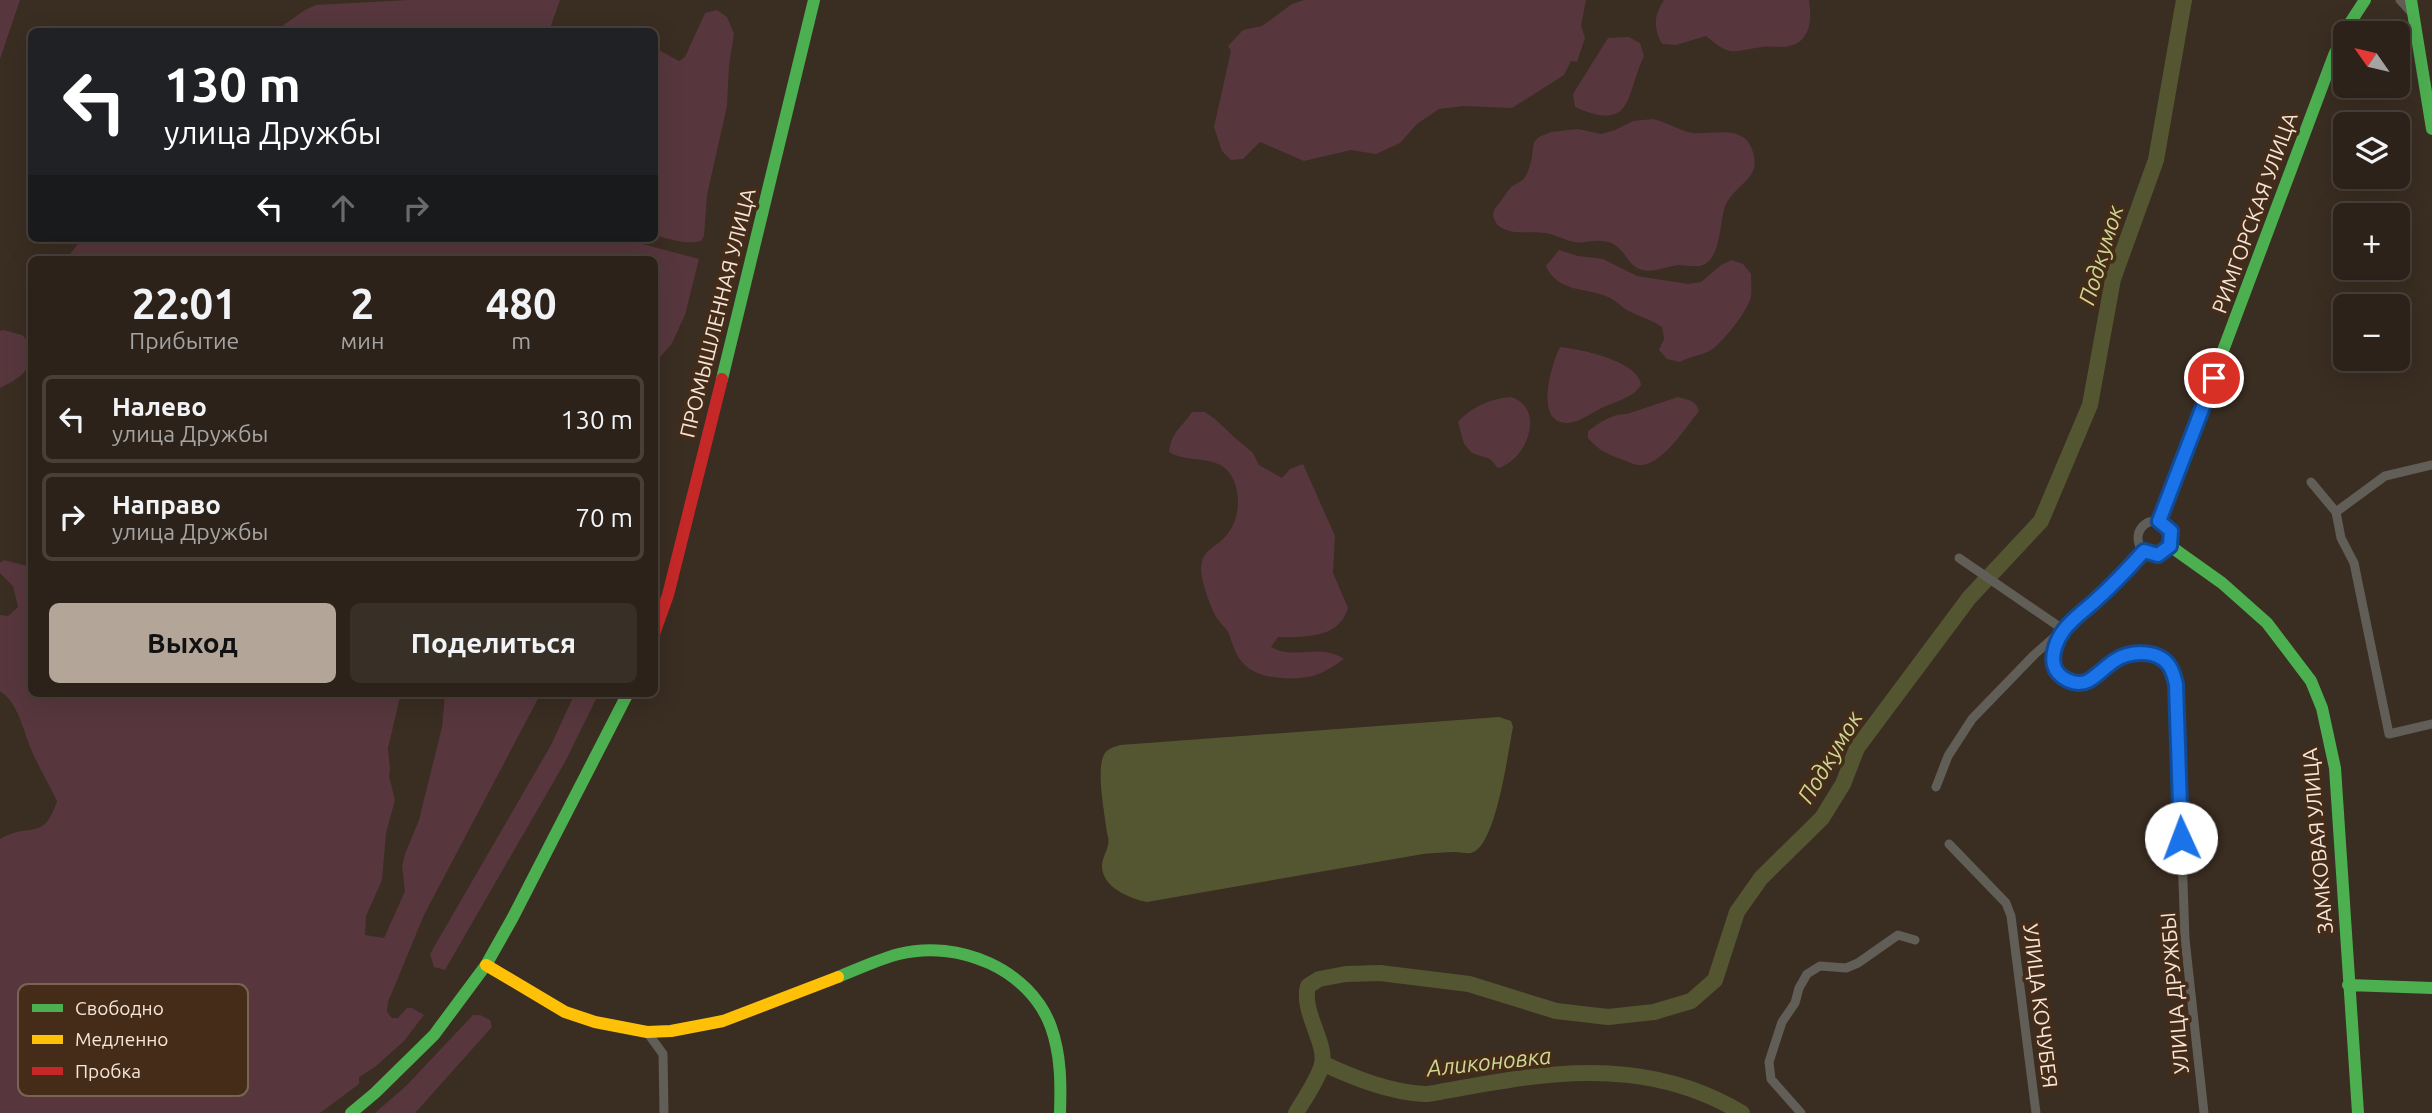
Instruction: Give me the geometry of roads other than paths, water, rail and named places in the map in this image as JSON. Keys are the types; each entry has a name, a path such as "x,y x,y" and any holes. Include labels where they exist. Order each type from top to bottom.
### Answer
{"street":[{"name":"ПРОМЫШЛЕННАЯ УЛИЦА","path":"658,623 668,595 714,413 814,0"},
{"name":"РИМГОРСКАЯ УЛИЦА","path":"2159,521 2334,55 2365,0"},
{"path":"2400,0 2411,6 2432,129"},
{"path":"2336,512 2385,476 2432,465"},
{"path":"2311,482 2336,512 2341,538 2354,563 2389,734 2432,723"},
{"path":"2159,521 2171,531 2170,546 2158,555 2144,551 2138,541 2139,530 2148,522 2159,521"},
{"name":"ЗАМКОВАЯ УЛИЦА","path":"2170,546 2230,587 2258,612 2279,636 2314,687 2325,716 2335,768 2358,1113"},
{"path":"1936,788 1948,757 1972,719 2034,654 2121,578 2144,551"},
{"path":"1959,558 2064,630"},
{"name":"УЛИЦА ДРУЖБЫ","path":"2064,630 2053,653 2054,667 2062,677 2074,683 2087,681 2115,660 2128,654 2142,653 2166,662 2176,684 2185,939 2204,1113"},
{"path":"351,1113 434,1035 486,965 626,697"},
{"name":"УЛИЦА КОЧУБЕЯ","path":"1950,844 2006,902 2011,916 2036,1113"},
{"path":"1801,1113 1771,1079 1769,1062 1782,1022 1795,1003 1807,974 1821,966 1846,968 1858,963 1898,936 1915,940"},
{"path":"486,965 565,1012 595,1022 647,1032 671,1031 723,1021 899,954 930,950 962,953 1004,969 1036,1000 1047,1019 1056,1044 1060,1069 1060,1113"},
{"path":"2348,985 2432,988"},
{"path":"647,1032 663,1054 664,1113"}],"waterway":[{"name":"Подкумок","path":"1296,1113 1322,1065 1323,1056 1307,996 1308,986 1319,979 1346,974 1380,973 1469,984 1556,1011 1608,1017 1654,1012 1691,1001 1715,980 1737,912 1761,878 1822,818 1843,784 1857,748 1969,598 2041,521 2090,405 2113,279 2156,160 2184,0"},
{"name":"Аликоновка","path":"1322,1063 1372,1083 1424,1094 1570,1073 1629,1075 1686,1087 1742,1113"}]}
